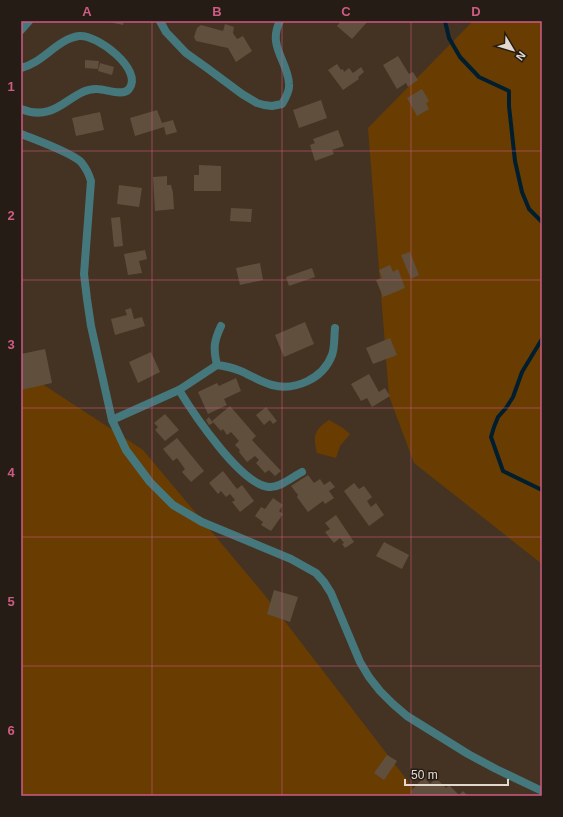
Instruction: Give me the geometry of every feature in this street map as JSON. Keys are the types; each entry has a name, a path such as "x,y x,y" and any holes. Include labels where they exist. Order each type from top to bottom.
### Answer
{"street":[{"path":"21,30 29,21"},
{"path":"160,21 166,32 186,54 242,94 257,103 272,106 282,104 287,96 290,85 276,40 276,33 280,21"},
{"path":"21,68 33,64 65,41 82,36 101,43 113,51 128,69 131,77 131,83 129,89 124,92 96,89 90,90 80,94 63,105 45,112 21,109"},
{"path":"21,134 71,156 80,162 87,170 92,181 84,274 91,326 112,420 126,450 150,482 173,505 202,522 291,559 316,573 331,593 360,662 380,691 407,716 468,754 542,791"},
{"path":"217,365 214,352 215,340 221,326"},
{"path":"112,420 179,390 217,365 237,370 270,385 283,387 298,385 311,380 324,369 332,355 335,328"},
{"path":"179,390 197,419 227,456 252,480 263,486 277,486 302,472"}],"shaded area":[{"path":"473,21 542,21 542,564 414,463 389,396 368,128"},
{"path":"21,370 143,450 263,593 417,793 417,796 21,796"},
{"path":"329,420 350,434 340,446 336,458 317,453 315,442 316,434 320,427"}],"building":[{"path":"105,21 124,21 123,25"},
{"path":"341,21 368,21 352,39 337,26"},
{"path":"225,24 234,27 233,33 237,39 243,36 252,51 236,62 228,48 196,41 194,37 197,28 201,25 223,31"},
{"path":"398,56 409,74 413,72 418,80 408,87 406,83 397,89 383,65"},
{"path":"85,60 99,61 98,69 85,68"},
{"path":"100,63 114,67 112,75 98,71"},
{"path":"337,64 341,70 343,69 344,72 349,68 353,73 361,67 364,72 358,77 359,79 343,90 328,70"},
{"path":"422,89 429,101 426,103 429,109 417,116 407,98"},
{"path":"321,100 327,118 299,128 293,110"},
{"path":"157,110 162,123 173,120 177,132 166,135 164,127 135,136 130,118"},
{"path":"100,112 104,130 76,136 72,118"},
{"path":"338,130 344,146 332,150 334,154 315,161 310,145 315,143 313,139"},
{"path":"199,165 221,166 221,191 194,191 194,175 199,175"},
{"path":"167,176 167,185 171,185 173,193 174,209 155,211 153,177"},
{"path":"119,185 142,188 139,207 117,204"},
{"path":"231,208 252,209 251,222 230,221"},
{"path":"120,217 123,246 114,247 111,218"},
{"path":"145,250 147,259 139,261 142,273 128,275 124,254"},
{"path":"410,252 419,275 411,279 401,255"},
{"path":"260,263 263,280 240,285 236,268"},
{"path":"390,265 393,272 398,269 405,288 383,297 376,280 382,278 379,270"},
{"path":"312,268 315,277 289,286 286,277"},
{"path":"131,308 134,319 142,317 145,326 115,335 111,319 127,315 125,310"},
{"path":"305,322 314,344 284,357 275,335"},
{"path":"390,338 397,355 373,364 366,348"},
{"path":"45,349 52,383 21,390 21,354"},
{"path":"151,352 160,372 138,383 129,362"},
{"path":"369,374 379,392 385,388 390,396 372,407 367,398 361,401 351,384"},
{"path":"236,378 241,391 224,399 227,405 208,414 198,392 217,383 219,386"},
{"path":"230,406 256,436 252,440 281,471 275,476 269,470 265,473 256,463 259,460 255,456 247,462 239,452 240,450 235,445 239,441 231,432 227,435 223,429 221,431 212,421"},
{"path":"266,407 277,421 273,424 270,420 264,425 256,415"},
{"path":"165,414 179,430 165,441 155,430 158,427 154,423"},
{"path":"209,417 213,423 209,425 206,420"},
{"path":"177,438 204,471 191,482 182,472 185,469 177,458 173,461 163,449"},
{"path":"223,471 237,489 242,485 254,501 240,512 232,502 235,500 230,494 226,497 221,491 218,494 209,483"},
{"path":"308,475 314,483 320,479 324,485 330,481 335,487 329,491 334,498 325,504 323,501 308,512 291,486"},
{"path":"354,483 359,489 364,486 372,497 367,501 371,507 376,503 384,515 369,526 344,491"},
{"path":"273,498 283,505 279,511 283,514 271,531 261,525 263,522 255,516 261,507 265,509"},
{"path":"336,515 354,542 345,548 342,544 344,543 340,538 334,543 325,532 330,529 325,523"},
{"path":"384,542 409,555 402,569 376,556"},
{"path":"274,590 298,597 290,622 267,614"},
{"path":"387,755 397,761 384,780 374,773"},
{"path":"424,777 430,784 436,778 446,788 449,785 459,795 463,791 468,796 414,796 410,792"}],"waterway":[{"path":"445,21 449,38 460,57 479,77 509,91 509,106 515,161 522,192 529,209 542,222"},
{"path":"542,339 522,372 513,397 498,417 491,437 503,471 542,490"}]}
